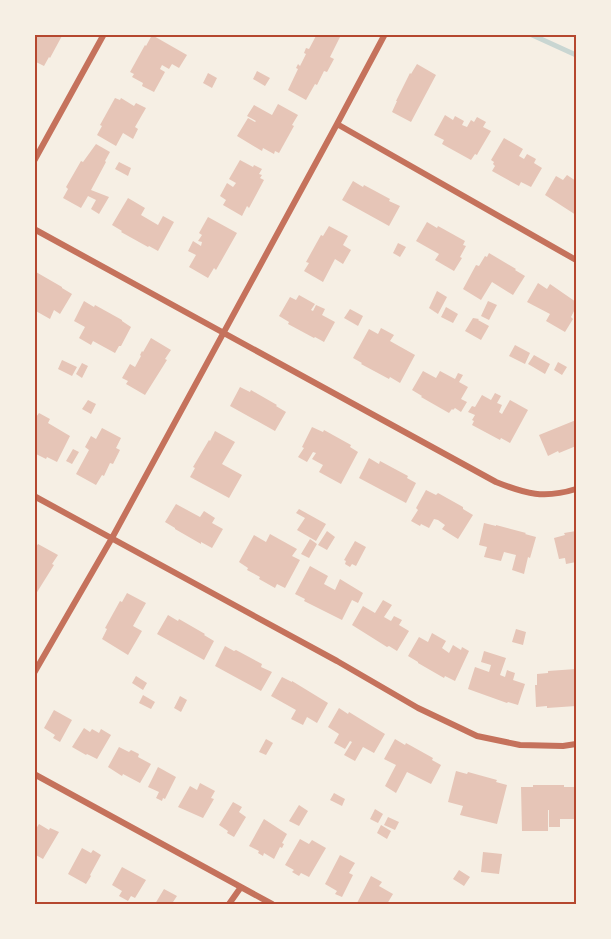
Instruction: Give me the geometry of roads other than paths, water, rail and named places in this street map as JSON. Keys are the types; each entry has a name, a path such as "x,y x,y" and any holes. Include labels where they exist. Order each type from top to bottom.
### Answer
{"street":[{"path":"34,161 104,34"},
{"path":"34,673 112,538 385,34"},
{"path":"337,124 576,260"},
{"path":"34,229 496,482 531,494 546,495 576,489"},
{"path":"34,496 337,661 418,708 477,736 520,745 576,744"},
{"path":"34,774 272,904"},
{"path":"229,904 241,887"}],"waterway":[{"path":"530,34 576,55"}]}
